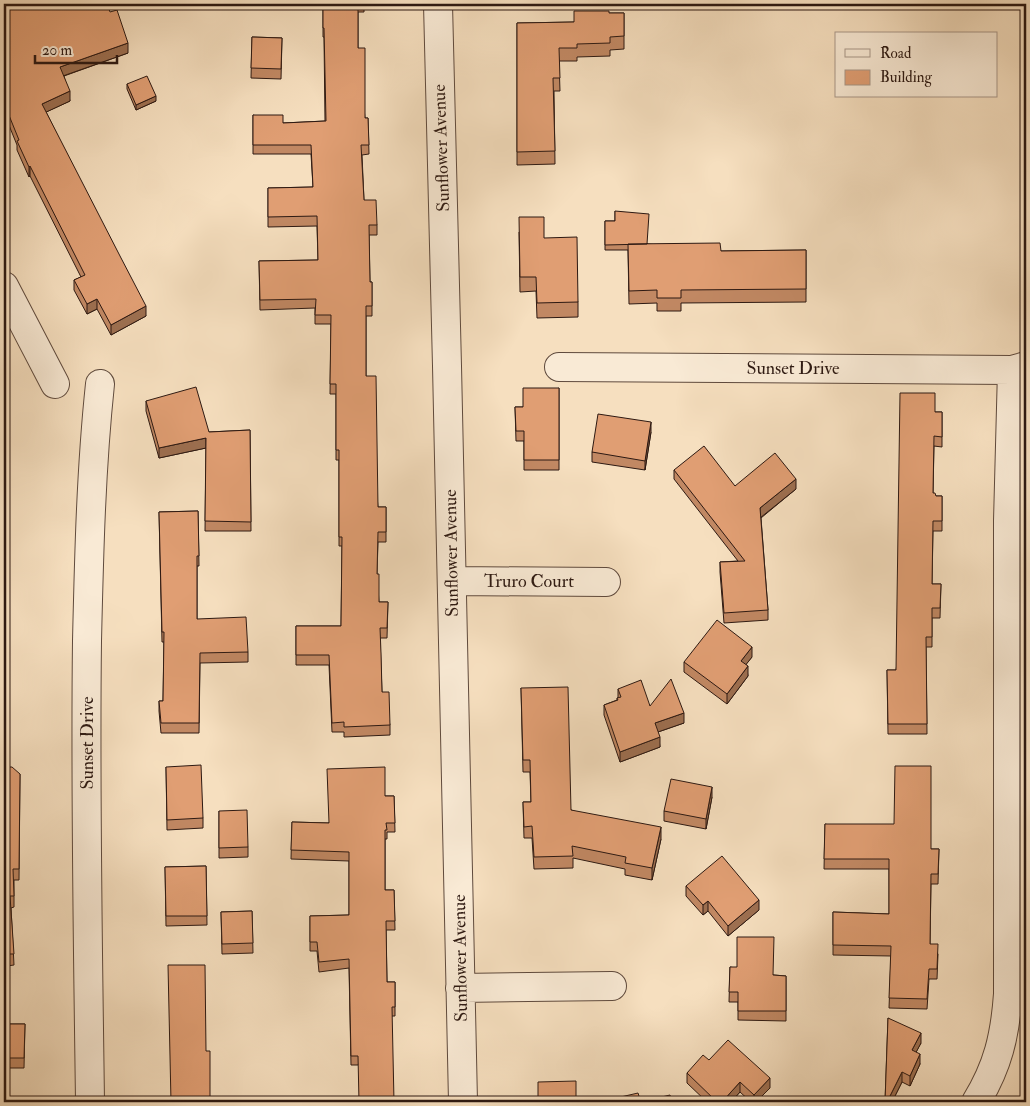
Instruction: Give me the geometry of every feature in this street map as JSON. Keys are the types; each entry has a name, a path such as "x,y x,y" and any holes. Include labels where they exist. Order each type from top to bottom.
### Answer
{"street":[{"name":"Sunflower Avenue","path":"438,4 463,1102"},
{"path":"4,286 55,384"},
{"name":"Sunset Drive","path":"559,366 1019,368"},
{"path":"976,1102 999,1055 1006,1026 1008,994 1008,521 1019,368"},
{"name":"Sunset Drive","path":"90,1102 86,696 95,434 100,384"},
{"name":"Truro Court","path":"452,581 606,582"},
{"path":"460,988 612,986"}],"building":[{"path":"4,4 14,4 16,8 27,4 107,4 110,12 117,10 128,43 60,67 70,91 42,104 146,306 111,325 97,299 87,304 74,280 85,275 29,167 17,141 19,140 4,103 4,87 8,86 4,74"},
{"path":"323,4 358,4 358,48 365,48 365,118 368,118 369,145 361,145 364,200 376,200 377,225 369,225 372,306 366,306 366,376 376,376 378,507 386,507 386,532 378,532 377,574 379,574 379,602 388,602 387,628 380,628 382,692 389,692 390,725 344,727 344,722 332,723 329,655 296,655 296,626 341,626 342,537 339,537 339,450 336,450 336,384 330,384 331,315 315,315 316,299 260,300 259,261 318,260 317,216 268,217 268,188 313,187 311,145 253,145 253,115 283,115 283,123 326,121"},
{"path":"574,11 624,13 624,36 610,37 610,43 577,44 577,48 559,48 560,78 553,78 555,151 517,152 517,23 574,22"},
{"path":"252,37 282,38 281,69 251,68"},
{"path":"147,76 156,96 136,105 127,84"},
{"path":"615,211 649,214 647,244 605,245 605,221 615,221"},
{"path":"519,217 544,217 544,238 577,237 578,302 537,303 536,277 520,277"},
{"path":"720,243 721,251 806,250 806,289 681,290 681,298 657,298 657,290 629,291 628,244"},
{"path":"196,387 209,432 250,430 251,522 205,521 206,438 159,448 146,401"},
{"path":"523,388 559,388 559,460 524,460 524,431 516,431 515,407 523,407"},
{"path":"900,393 935,393 935,412 942,412 942,437 934,436 933,493 936,496 942,496 942,521 933,521 932,584 941,584 940,608 932,608 932,637 926,637 927,724 888,724 887,670 896,670"},
{"path":"598,414 651,422 645,461 592,452"},
{"path":"704,446 735,486 775,453 796,479 760,508 768,610 724,613 720,562 745,561 674,470"},
{"path":"4,451 7,451 8,476 4,476"},
{"path":"198,511 197,619 246,617 248,652 200,653 199,723 161,723 159,701 163,701 164,632 162,632 159,512"},
{"path":"5,600 5,631 4,631"},
{"path":"717,620 752,647 741,661 748,666 727,694 684,662"},
{"path":"671,679 684,713 655,723 660,737 620,752 604,705 621,697 618,689 641,680 650,706"},
{"path":"568,687 571,810 661,827 652,868 625,863 626,857 572,846 573,856 534,857 532,826 524,827 523,802 531,802 530,760 523,760 521,688"},
{"path":"201,765 203,818 167,820 166,767"},
{"path":"895,766 931,766 931,849 939,849 938,874 931,874 930,944 938,944 937,969 929,969 927,999 889,998 891,946 833,945 833,912 889,914 889,859 824,859 825,824 894,824"},
{"path":"4,767 12,767 20,774 19,869 13,869 14,896 10,896 14,954 6,954 7,976 4,977"},
{"path":"385,767 385,796 394,796 395,823 386,823 387,830 385,830 385,890 394,890 395,921 386,921 387,982 395,982 395,1007 392,1007 394,1102 359,1102 358,1056 351,1056 349,959 319,962 317,942 310,942 310,916 349,915 349,852 291,850 292,822 329,823 327,769"},
{"path":"671,779 712,787 706,819 664,811"},
{"path":"247,810 248,847 219,848 219,811"},
{"path":"722,856 759,900 728,926 708,901 703,905 686,886"},
{"path":"206,866 207,916 166,916 165,867"},
{"path":"252,911 253,943 222,944 221,912"},
{"path":"737,937 774,937 773,975 786,976 786,1011 738,1011 738,992 729,992 730,967 737,967"},
{"path":"168,965 205,965 206,1051 210,1051 210,1102 171,1102"},
{"path":"888,1018 921,1033 912,1050 920,1054 910,1076 902,1072 887,1102 885,1102"},
{"path":"4,1024 25,1024 24,1058 4,1058"},
{"path":"728,1040 770,1078 754,1095 740,1082 722,1102 717,1102 687,1073 703,1055 709,1060"},
{"path":"576,1081 576,1102 538,1102 538,1082"},
{"path":"638,1093 641,1102 599,1102"},
{"path":"670,1095 672,1102 641,1102"}]}
